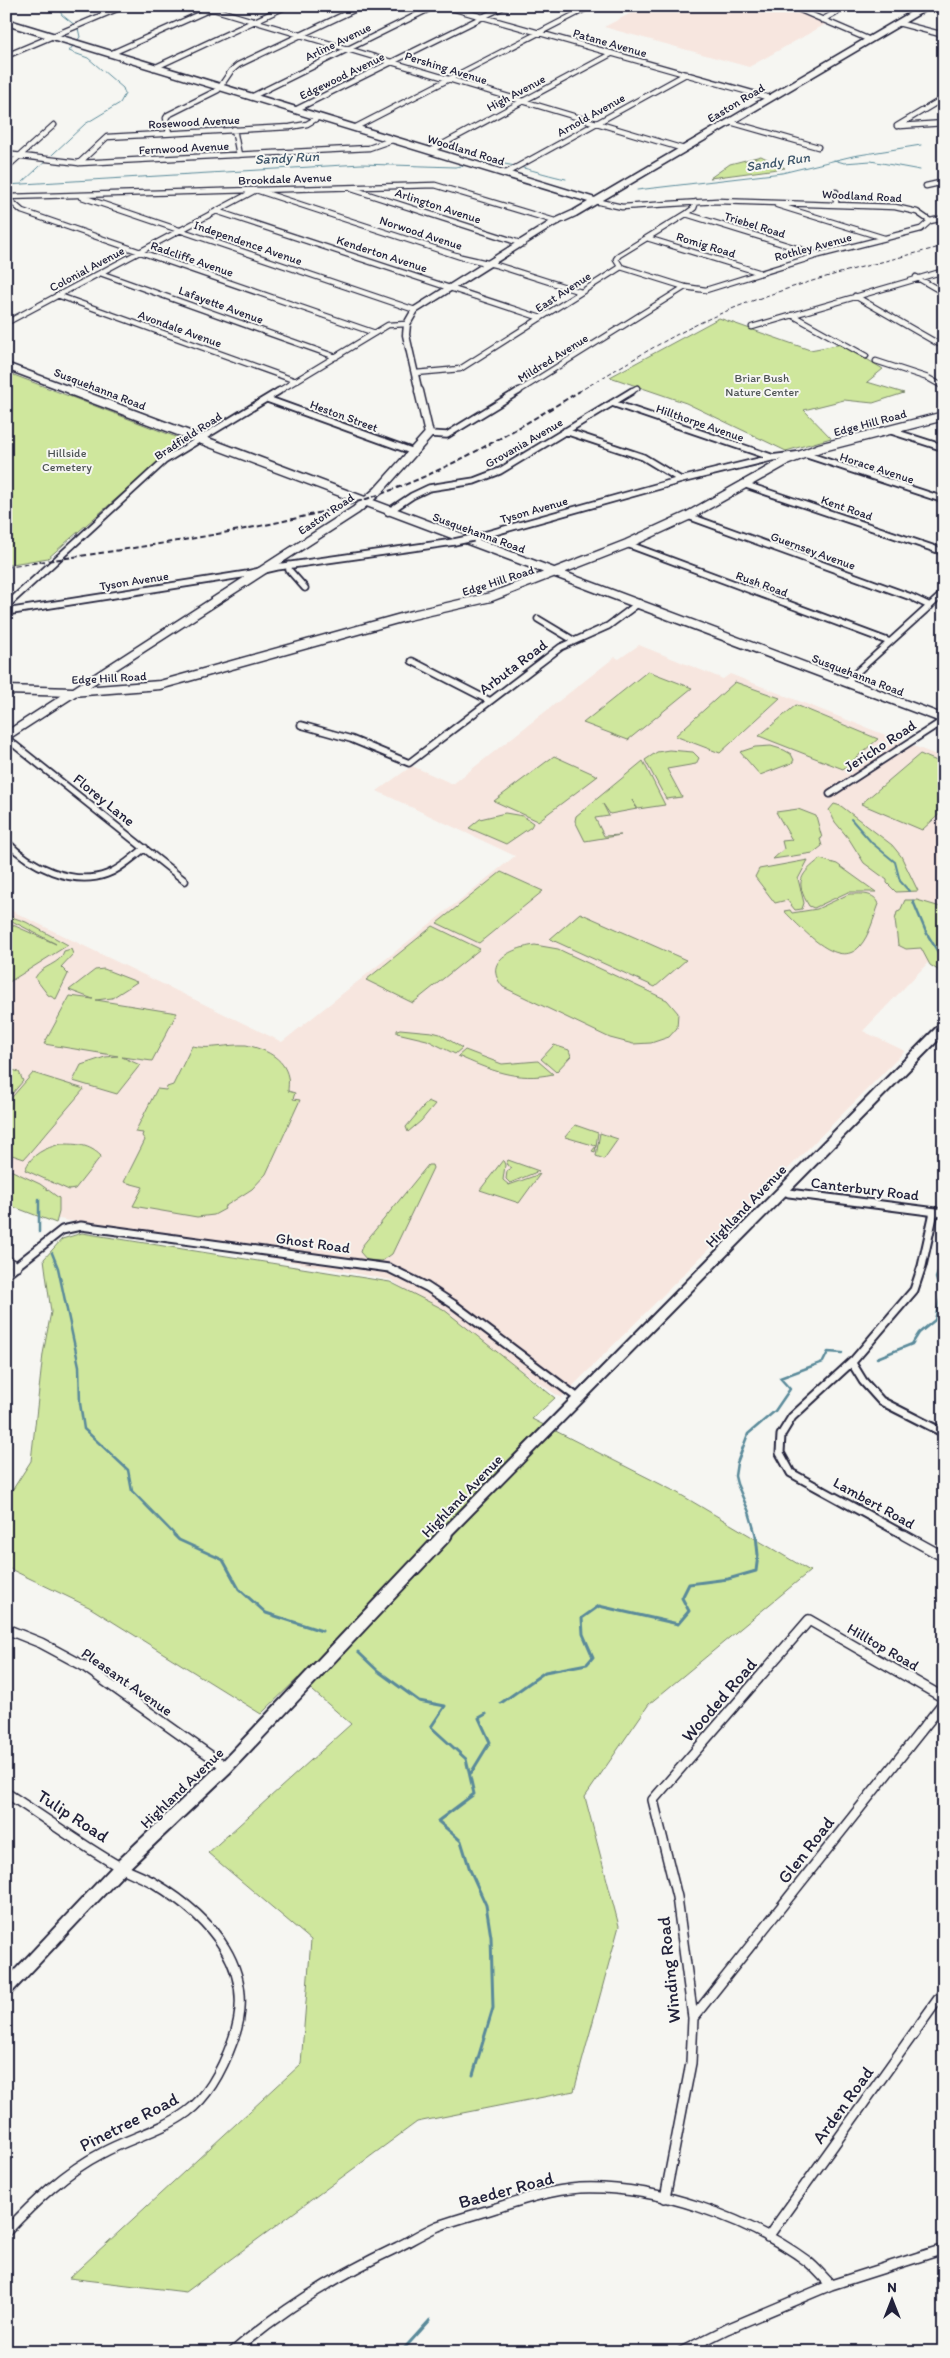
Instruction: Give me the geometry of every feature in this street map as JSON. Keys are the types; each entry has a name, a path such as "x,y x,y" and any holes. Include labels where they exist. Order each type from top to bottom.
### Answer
{"main road":[{"name":"Easton Road","path":"407,324 415,310 450,287 523,244 529,243 559,224 558,222 927,6"},
{"name":"Woodland Road","path":"6,22 595,201"},
{"path":"407,324 406,335 429,434"},
{"name":"Susquehanna Road","path":"6,366 388,512 639,603 944,719"},
{"name":"Edge Hill Road","path":"6,690 72,692 90,689 143,688 170,683 408,616 482,600 627,544 688,516 779,465 819,448 944,416"},
{"name":"Easton Road","path":"6,737 72,692 365,503 429,434"},
{"name":"Highland Avenue","path":"9,1983 121,1867 226,1766 488,1489 944,1027"}],"street":[{"path":"6,56 124,6"},
{"name":"Pershing Avenue","path":"203,6 684,149"},
{"path":"110,54 217,6"},
{"path":"154,68 287,6"},
{"path":"169,133 166,118 168,115 221,87 231,71 238,65 362,6"},
{"name":"Arline Avenue","path":"251,96 435,6"},
{"name":"Patane Avenue","path":"444,6 770,98"},
{"name":"Edgewood Avenue","path":"295,110 505,6"},
{"path":"354,128 591,6"},
{"path":"791,6 870,40"},
{"path":"822,20 847,6"},
{"path":"898,23 944,35"},
{"name":"High Avenue","path":"430,151 611,54"},
{"name":"Arnold Avenue","path":"506,174 686,74"},
{"path":"944,98 897,126 944,123"},
{"name":"Rosewood Avenue","path":"79,163 107,136 296,126 319,117"},
{"path":"730,122 818,147"},
{"path":"6,168 54,125"},
{"path":"234,129 239,155"},
{"name":"Fernwood Avenue","path":"6,154 79,163 369,148 392,140"},
{"path":"926,186 944,182"},
{"name":"Brookdale Avenue","path":"7,197 436,185 558,222"},
{"name":"Arlington Avenue","path":"346,188 523,244"},
{"name":"Colonial Avenue","path":"6,323 256,190"},
{"name":"Norwood Avenue","path":"256,190 581,292"},
{"path":"836,192 836,205"},
{"name":"Independence Avenue","path":"75,195 415,310"},
{"name":"Radcliffe Avenue","path":"7,197 22,211 375,333"},
{"name":"Woodland Road","path":"595,201 622,207 696,202 836,205 906,209 917,212 930,222"},
{"path":"621,267 617,257 686,214 694,208 696,202"},
{"path":"773,203 884,238"},
{"name":"Kenderton Avenue","path":"216,211 541,318"},
{"name":"Triebel Road","path":"686,214 819,255"},
{"name":"Rothley Avenue","path":"621,267 696,290 713,289 758,272 921,229 930,222 944,218"},
{"name":"Romig Road","path":"647,238 758,272"},
{"name":"East Avenue","path":"416,373 460,370 621,267"},
{"path":"752,327 916,277 944,271"},
{"name":"Lafayette Avenue","path":"100,272 336,357"},
{"path":"916,277 944,293"},
{"name":"Mildred Avenue","path":"429,434 448,435 455,431 686,287"},
{"name":"Avondale Avenue","path":"58,296 296,381"},
{"path":"855,296 944,346"},
{"path":"792,314 866,356"},
{"name":"Bradfield Road","path":"6,607 164,460 375,333 393,323 407,324"},
{"path":"876,361 928,378 944,387"},
{"name":"Grovania Avenue","path":"388,512 412,496 429,488 474,481 500,471 637,388"},
{"name":"Heston Street","path":"267,399 414,452"},
{"name":"Hillthorpe Avenue","path":"612,403 771,458 779,465"},
{"path":"888,430 944,448"},
{"path":"565,432 643,457 680,480"},
{"name":"Tyson Avenue","path":"6,607 258,568 454,542 680,480 771,458 804,454"},
{"name":"Horace Avenue","path":"804,454 944,500"},
{"name":"Kent Road","path":"743,484 944,552"},
{"name":"Guernsey Avenue","path":"688,516 911,597 930,606"},
{"name":"Rush Road","path":"627,544 890,642"},
{"path":"289,565 290,570 304,588"},
{"name":"Tyson Avenue","path":"6,612 247,574 265,568"},
{"path":"846,682 944,593"},
{"name":"Arbuta Road","path":"301,724 351,739 409,763 560,647 608,626 639,603"},
{"path":"538,619 573,640"},
{"path":"412,661 490,701"},
{"name":"Jericho Road","path":"830,794 944,719"},
{"name":"Florey Lane","path":"6,737 185,881"},
{"path":"6,841 19,854 36,865 77,876 100,876 113,871 146,848"},
{"name":"Canterbury Road","path":"783,1190 789,1193 944,1213"},
{"path":"934,1212 922,1266 914,1290 852,1363 863,1381 881,1401 944,1433"},
{"name":"Ghost Road","path":"6,1274 62,1230 82,1226 225,1244 389,1268 427,1287 453,1304 578,1398"},
{"path":"6,1260 17,1266"},
{"name":"Lambert Road","path":"852,1363 792,1417 781,1436 780,1453 791,1473 944,1557"},
{"name":"Hilltop Road","path":"809,1620 944,1700"},
{"name":"Wooded Road","path":"652,1800 809,1620"},
{"name":"Pleasant Avenue","path":"6,1629 41,1643 84,1666 226,1766"},
{"name":"Glen Road","path":"693,2018 944,1700"},
{"name":"Tulip Road","path":"6,1793 121,1867"},
{"name":"Winding Road","path":"652,1800 677,1897 693,2018 691,2063 665,2198"},
{"name":"Pinetree Road","path":"6,2232 60,2179 85,2162 130,2138 162,2127 191,2108 204,2096 232,2048 239,2027 241,1997 236,1971 225,1946 212,1928 193,1910 138,1873 121,1867"},
{"name":"Arden Road","path":"768,2237 944,1992"},
{"name":"Baeder Road","path":"233,2352 254,2333 319,2288 369,2260 444,2224 551,2192 590,2189 623,2191 665,2198 730,2219 768,2237 807,2262 831,2285"},
{"path":"681,2352 728,2329 831,2285 944,2249"}],"shaded area":[{"path":"645,6 784,6 826,24 749,67 604,27"},
{"path":"639,645 723,679 730,674 944,758 944,946 863,1031 905,1051 561,1398 391,1280 59,1219 6,1188 6,908 282,1042 515,856 377,791 412,766 453,784 615,657 619,659"}],"green space":[{"path":"761,156 785,168 710,178 730,164"},
{"name":"Briar Bush Nature Center","path":"719,318 810,350 842,344 883,369 867,382 904,393 873,403 844,400 804,410 831,438 786,451 686,403 610,377"},
{"name":"Hillside Cemetery","path":"6,372 184,440 48,558 6,565"},
{"path":"648,671 692,688 628,740 583,723"},
{"path":"735,682 780,698 720,753 675,736"},
{"path":"796,705 878,739 843,769 759,736"},
{"path":"771,746 791,754 794,760 792,763 760,775 740,752 755,747"},
{"path":"669,750 693,752 699,758 696,764 667,769 682,797 666,799 645,760 657,752"},
{"path":"920,754 944,764 944,810 922,830 861,804"},
{"path":"554,756 598,776 538,821 494,801"},
{"path":"643,761 665,805 638,809 632,800 637,809 610,814 603,804 609,816 595,818 604,836 621,835 585,841 575,821 576,816"},
{"path":"834,804 841,806 892,845 901,856 918,891 896,892 887,883 887,880 864,863 849,839 835,822 829,810"},
{"path":"798,809 816,816 822,838 820,839 822,846 813,853 773,859 784,849 782,841 792,840 776,812"},
{"path":"505,813 523,816 533,823 531,827 506,844 469,828 480,819"},
{"path":"820,859 837,864 876,892 848,892 814,908 809,906 802,890 802,879 808,869"},
{"path":"808,860 798,879 804,903 802,909 795,910 787,900 775,903 755,877 759,869"},
{"path":"501,872 543,891 479,943 437,923"},
{"path":"849,894 863,894 874,897 879,904 866,937 860,946 851,953 841,954 820,944 809,936 784,911 790,910 792,913 817,909"},
{"path":"905,900 917,900 944,908 944,941 940,944 944,952 944,974 930,965 921,948 906,949 898,945 895,920 897,912 900,911"},
{"path":"580,913 686,960 655,987 550,939"},
{"path":"6,915 26,922 68,945 6,984 6,922 56,944 10,920 6,921"},
{"path":"433,926 480,949 413,1003 366,980"},
{"path":"535,945 558,949 667,1000 678,1013 677,1028 669,1037 651,1043 633,1044 610,1038 503,987 497,978 496,970 502,957 518,949"},
{"path":"71,949 73,954 61,967 68,974 56,999 48,995 35,978 42,970 59,959 64,951"},
{"path":"104,969 137,982 112,998 96,1000 177,1013 152,1061 122,1057 140,1065 117,1094 73,1081 81,1065 105,1057 118,1056 44,1044 70,996 93,999 69,990 95,970"},
{"path":"397,1030 440,1034 462,1048 455,1054 427,1040 397,1033"},
{"path":"246,1045 260,1049 278,1059 286,1070 288,1091 295,1093 293,1099 300,1100 266,1174 252,1189 214,1215 197,1217 133,1206 143,1187 124,1182 145,1140 142,1136 143,1133 135,1132 157,1089 166,1090 167,1087 173,1085 192,1046"},
{"path":"554,1045 569,1050 571,1056 556,1072 541,1059"},
{"path":"465,1050 502,1064 538,1061 553,1074 528,1077 492,1070 458,1056"},
{"path":"6,1068 19,1072 23,1081 6,1101"},
{"path":"33,1073 84,1089 24,1159 6,1153 6,1104"},
{"path":"428,1101 435,1104 421,1121 408,1132 406,1127"},
{"path":"575,1125 598,1133 596,1146 565,1137"},
{"path":"600,1133 618,1139 604,1159 596,1156"},
{"path":"61,1144 87,1147 101,1156 75,1189 69,1190 25,1170 39,1152"},
{"path":"503,1160 505,1165 503,1180 509,1185 540,1174 519,1203 480,1190"},
{"path":"508,1160 539,1171 510,1183 506,1179 507,1171 512,1168 506,1164"},
{"path":"428,1165 432,1165 433,1168 392,1254 382,1261 367,1260 360,1252 362,1246"},
{"path":"6,1168 40,1184 59,1198 59,1212 56,1223 6,1204"},
{"path":"82,1233 390,1282 443,1309 555,1398 532,1419 676,1492 810,1571 649,1704 585,1797 619,1926 574,2091 417,2122 186,2292 69,2278 301,2064 311,1940 208,1853 351,1724 298,1678 261,1714 89,1607 6,1567 6,1500 31,1461 43,1354 51,1312 44,1259 62,1239"}],"waterway":[{"path":"61,6 59,9 62,15 76,26"},
{"path":"22,183 85,124 120,103 125,94 123,88 88,58 69,51 80,37 78,28"},
{"name":"Sandy Run","path":"835,160 921,145"},
{"name":"Sandy Run","path":"637,190 782,173 835,160"},
{"path":"835,160 844,163 871,161 920,170"},
{"name":"Sandy Run","path":"477,163 500,163 566,179"},
{"name":"Sandy Run","path":"6,185 361,164 455,167 469,165"},
{"path":"851,819 872,843 895,862 900,881 909,891"},
{"path":"913,901 926,932 944,962"},
{"path":"39,1199 39,1232"},
{"path":"52,1253 58,1268 79,1366 80,1403 84,1429 128,1470 132,1491 176,1536"},
{"path":"877,1358 912,1344 919,1333 935,1320 941,1295 936,1278 944,1257"},
{"path":"756,1536 735,1476 737,1463 748,1434 775,1411 790,1389 780,1378 823,1362 828,1352 842,1353"},
{"path":"174,1535 179,1540 223,1560 239,1589 266,1613 322,1631"},
{"path":"501,1703 545,1672 587,1664 593,1657 583,1634 582,1618 599,1606 678,1624 689,1611 682,1598 689,1584 728,1579 756,1571 758,1555 756,1535"},
{"path":"358,1652 378,1671 419,1701 445,1706 431,1727 466,1759 474,1794 438,1821 461,1841 470,1870 486,1905 491,1937 493,2008 473,2075"},
{"path":"471,1773 490,1742 479,1718 486,1714"},
{"path":"401,2352 430,2320"}],"railway":[{"path":"578,392 645,352 715,316 771,294 828,276 944,246"},
{"path":"6,567 240,530 291,520 340,507 389,491 439,470 510,432 580,391"}]}
